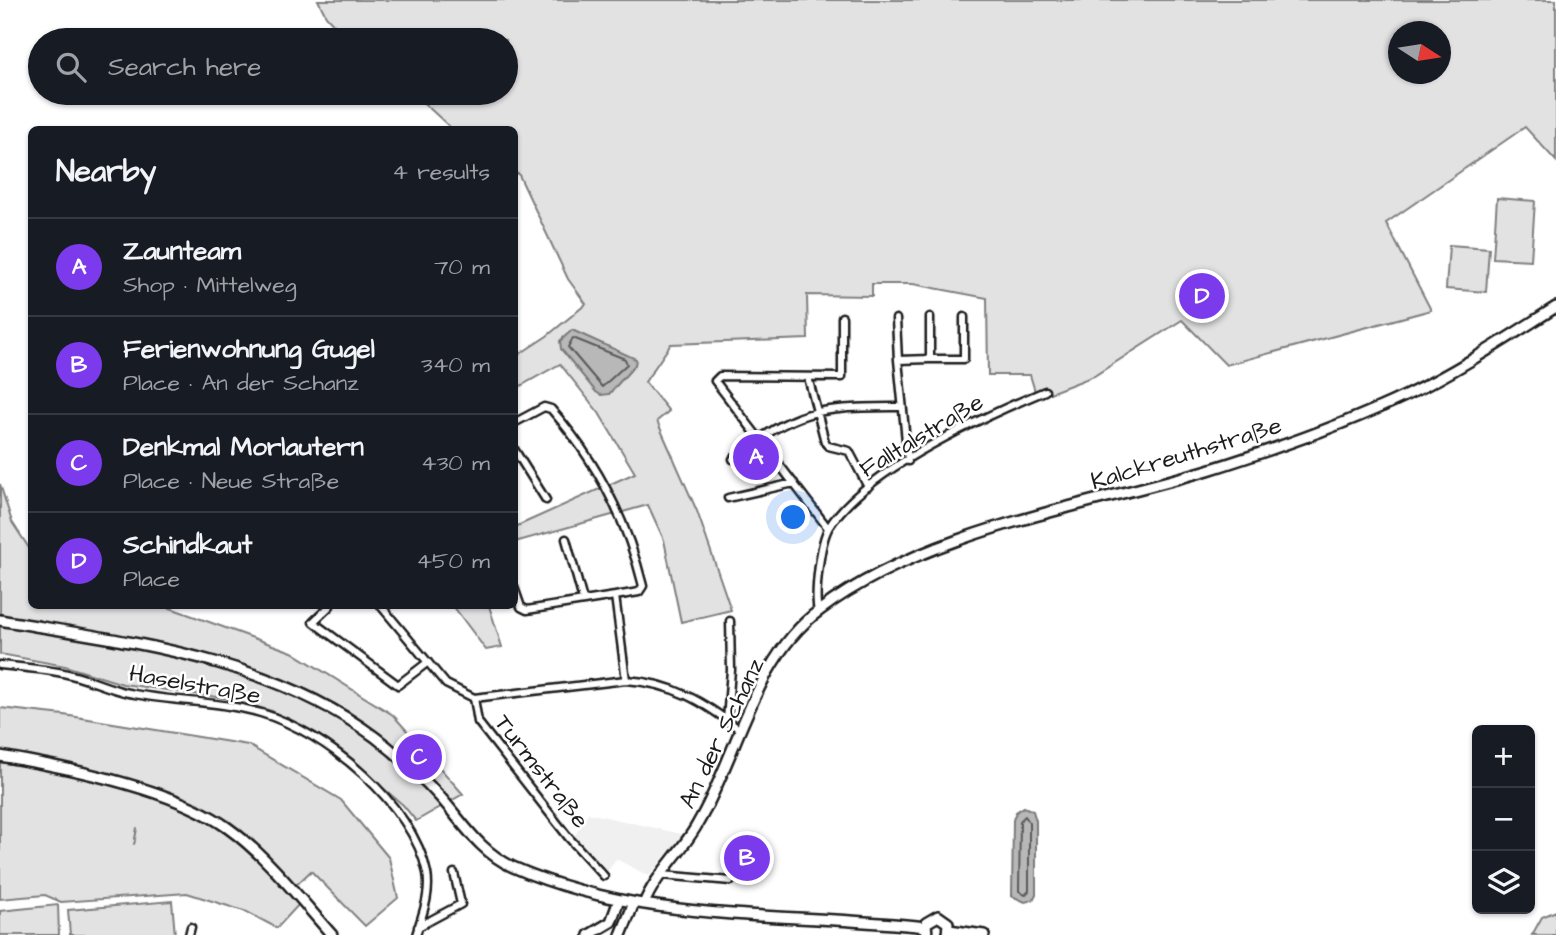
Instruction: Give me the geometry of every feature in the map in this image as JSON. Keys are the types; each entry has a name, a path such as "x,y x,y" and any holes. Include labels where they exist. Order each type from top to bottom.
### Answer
{"street":[{"name":"Kalckreuthstraße","path":"818,611 871,578 943,546 1219,466 1370,412 1465,364 1556,307"},
{"path":"818,611 816,587 828,528 760,437 715,386 715,381 720,376 842,377 842,317"},
{"path":"930,317 930,359"},
{"path":"898,360 964,359 964,317"},
{"path":"896,319 901,407 908,461"},
{"path":"808,377 825,442 849,451 867,486"},
{"name":"Falltalstraße","path":"828,528 867,486 987,415 1045,391"},
{"path":"518,421 544,407 551,409 594,468 627,534 643,586 639,592 527,610 521,607 518,598"},
{"path":"733,459 760,437 798,415 832,408 901,407"},
{"path":"518,455 546,500"},
{"path":"728,498 794,483"},
{"path":"566,539 583,600"},
{"path":"615,596 626,680"},
{"path":"327,609 313,622 398,685 429,662"},
{"name":"Turmstraße","path":"384,609 446,684 474,698 478,722 569,838 604,876"},
{"name":"An der Schanz","path":"621,935 624,923 662,875 706,810 740,730 786,646 818,611"},
{"path":"0,620 111,639 252,672 292,687 350,719 399,756 434,791 481,846 496,859 523,871 639,904 926,931 928,920 939,916 946,920 948,932 984,935"},
{"path":"727,720 731,670 730,621"},
{"name":"Haselstraße","path":"0,665 64,673 123,691 251,710 276,719 335,752 386,797 408,826 427,874 427,898 417,931"},
{"path":"474,698 626,680 675,688 704,703 740,730"},
{"path":"0,756 79,771 210,816 246,842 332,935"},
{"name":"Haselstraße","path":"417,931 461,904 454,873"},
{"path":"662,875 731,881"},
{"path":"589,935 613,919 619,900"},
{"path":"613,919 624,923"},
{"path":"189,935 191,927"}],"shaded area":[{"path":"318,0 1556,0 1556,161 1525,127 1386,223 1431,310 1226,365 1182,320 1094,376 1037,398 1030,375 988,375 987,298 913,284 872,284 872,296 807,295 808,339 671,344 645,382 669,411 657,421 697,511 731,610 681,622 664,540 648,505 518,541 518,526 635,473 599,413 560,364 518,387 518,355 547,336 586,304 568,279 518,173 518,126 449,126 426,105 518,105 518,28 337,28 326,16"},
{"path":"1497,198 1535,201 1531,260 1493,258"},
{"path":"1449,245 1489,248 1486,292 1446,289"},
{"path":"0,484 12,522 28,546 28,609 173,609 292,652 393,715 463,794 416,821 403,805 337,749 272,711 224,698 123,684 65,666 0,654"},
{"path":"455,609 490,609 502,647 486,650"},
{"path":"0,708 64,715 248,745 341,800 389,858 398,898 365,926 311,871 291,890 301,902 277,928 247,912 187,893 61,902 45,895 0,899"},
{"path":"588,813 686,835 669,858 665,856 649,876 616,859 607,872 574,837"},
{"path":"172,901 175,935 70,935 68,910"},
{"path":"58,905 59,935 0,935 0,911"},
{"path":"1556,911 1556,935 1532,935 1542,917"}],"water":[{"path":"572,330 636,359 635,365 609,394 601,395 596,392 561,349 560,341"},
{"path":"1024,807 1033,811 1036,821 1036,894 1033,900 1025,902 1012,896 1013,820 1016,812"}],"waterway":[{"path":"135,839 137,828"}],"place":[{"name":"Schindkaut","path":"1202,296"},
{"name":"Zaunteam","path":"756,457"},
{"name":"Denkmal Morlautern","path":"419,757"},
{"name":"Ferienwohnung Gugel","path":"747,858"}]}
